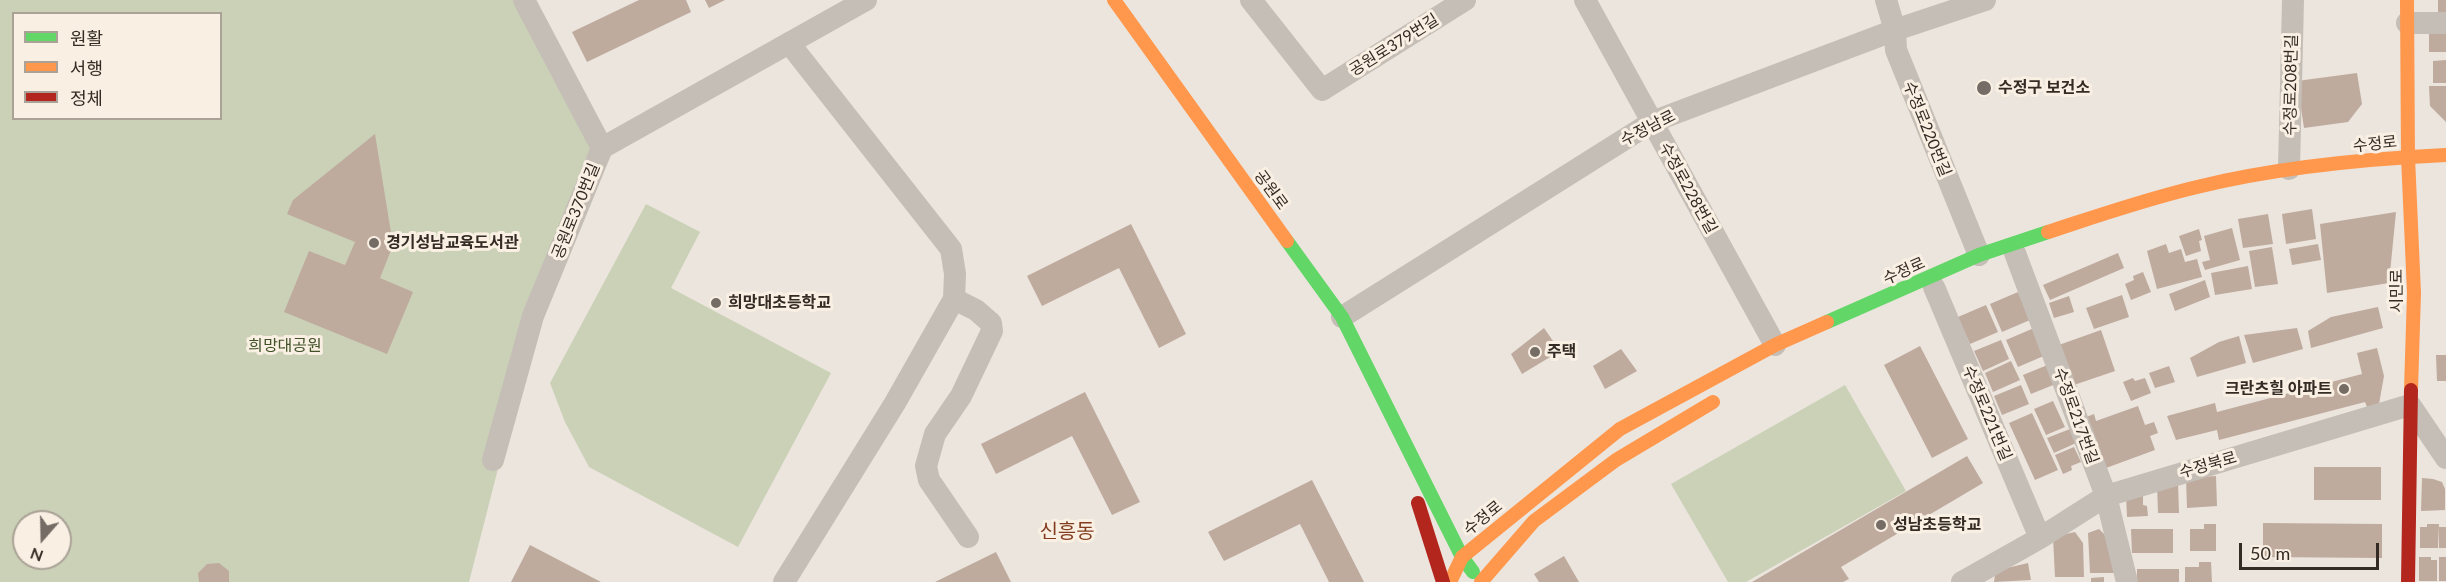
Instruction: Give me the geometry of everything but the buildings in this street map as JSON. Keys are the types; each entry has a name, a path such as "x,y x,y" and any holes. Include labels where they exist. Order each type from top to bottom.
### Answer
{"main road":[{"name":"공원로","path":"1114,0 1341,317 1462,557 1480,582"},
{"name":"시민로","path":"2407,0 2408,174 2414,293 2408,582"},
{"name":"수정로","path":"1450,582 1462,557 1620,429 1775,345 1979,255 2142,201 2199,186 2289,176 2408,157 2446,156"},
{"name":"수정로","path":"1873,317 1934,287 2015,253 2133,215 2289,176"},
{"path":"1480,582 1534,521 1616,460 1728,392"},
{"name":"공원로","path":"1387,408 1443,582"}],"street":[{"path":"524,0 602,148"},
{"name":"공원로370번길","path":"493,460 533,316 602,148 866,0"},
{"name":"공원로379번길","path":"1251,0 1322,90 1465,0"},
{"name":"수정로228번길","path":"1585,0 1775,345"},
{"name":"수정로220번길","path":"1886,0 1895,30 1896,50 1979,255"},
{"name":"수정남로","path":"1341,317 1652,122 1895,30 1985,0"},
{"name":"수정로208번길","path":"2289,176 2293,0"},
{"path":"2408,24 2446,23"},
{"path":"784,582 895,403 954,299 955,274 951,249 789,43"},
{"name":"수정로217번길","path":"2015,253 2106,496 2127,582"},
{"name":"수정로221번길","path":"1934,287 2040,538"},
{"path":"954,299 976,310 991,323 992,331 961,396 935,434 926,466 929,480 968,537"},
{"path":"2410,405 2446,458"},
{"name":"수정북로","path":"1962,582 2040,538 2106,496 2410,405"}],"green space":[{"name":"희망대공원","path":"0,0 520,0 596,143 534,328 469,582 0,582"},
{"path":"646,204 700,232 671,288 831,373 738,547 589,467 565,422 550,383"},
{"path":"1845,385 1906,491 1746,582 1728,582 1671,484"}],"traffic: fast":[{"path":"1827,322 1979,255 2048,232"},
{"path":"1287,241 1342,317 1462,557 1473,572"}],"traffic: slow":[{"path":"1114,0 1287,241"},
{"path":"2407,0 2408,157 2414,293 2411,390"},
{"path":"2048,232 2159,197 2258,174 2321,165 2446,155"},
{"path":"1450,582 1462,557 1620,429 1775,345 1827,322"},
{"path":"1481,582 1534,521 1616,460 1713,402"}],"traffic: jam":[{"path":"2408,582 2411,390"},
{"path":"1418,503 1443,582"}],"place":[{"name":"수정구 보건소","path":"1984,88"},
{"name":"경기성남교육도서관","path":"374,243"},
{"name":"희망대초등학교","path":"716,303"},
{"name":"주택","path":"1535,352"},
{"name":"크란츠힐 아파트","path":"2344,389"},
{"name":"성남초등학교","path":"1881,525"}],"district":[{"name":"신흥동","path":"1067,532"}]}
